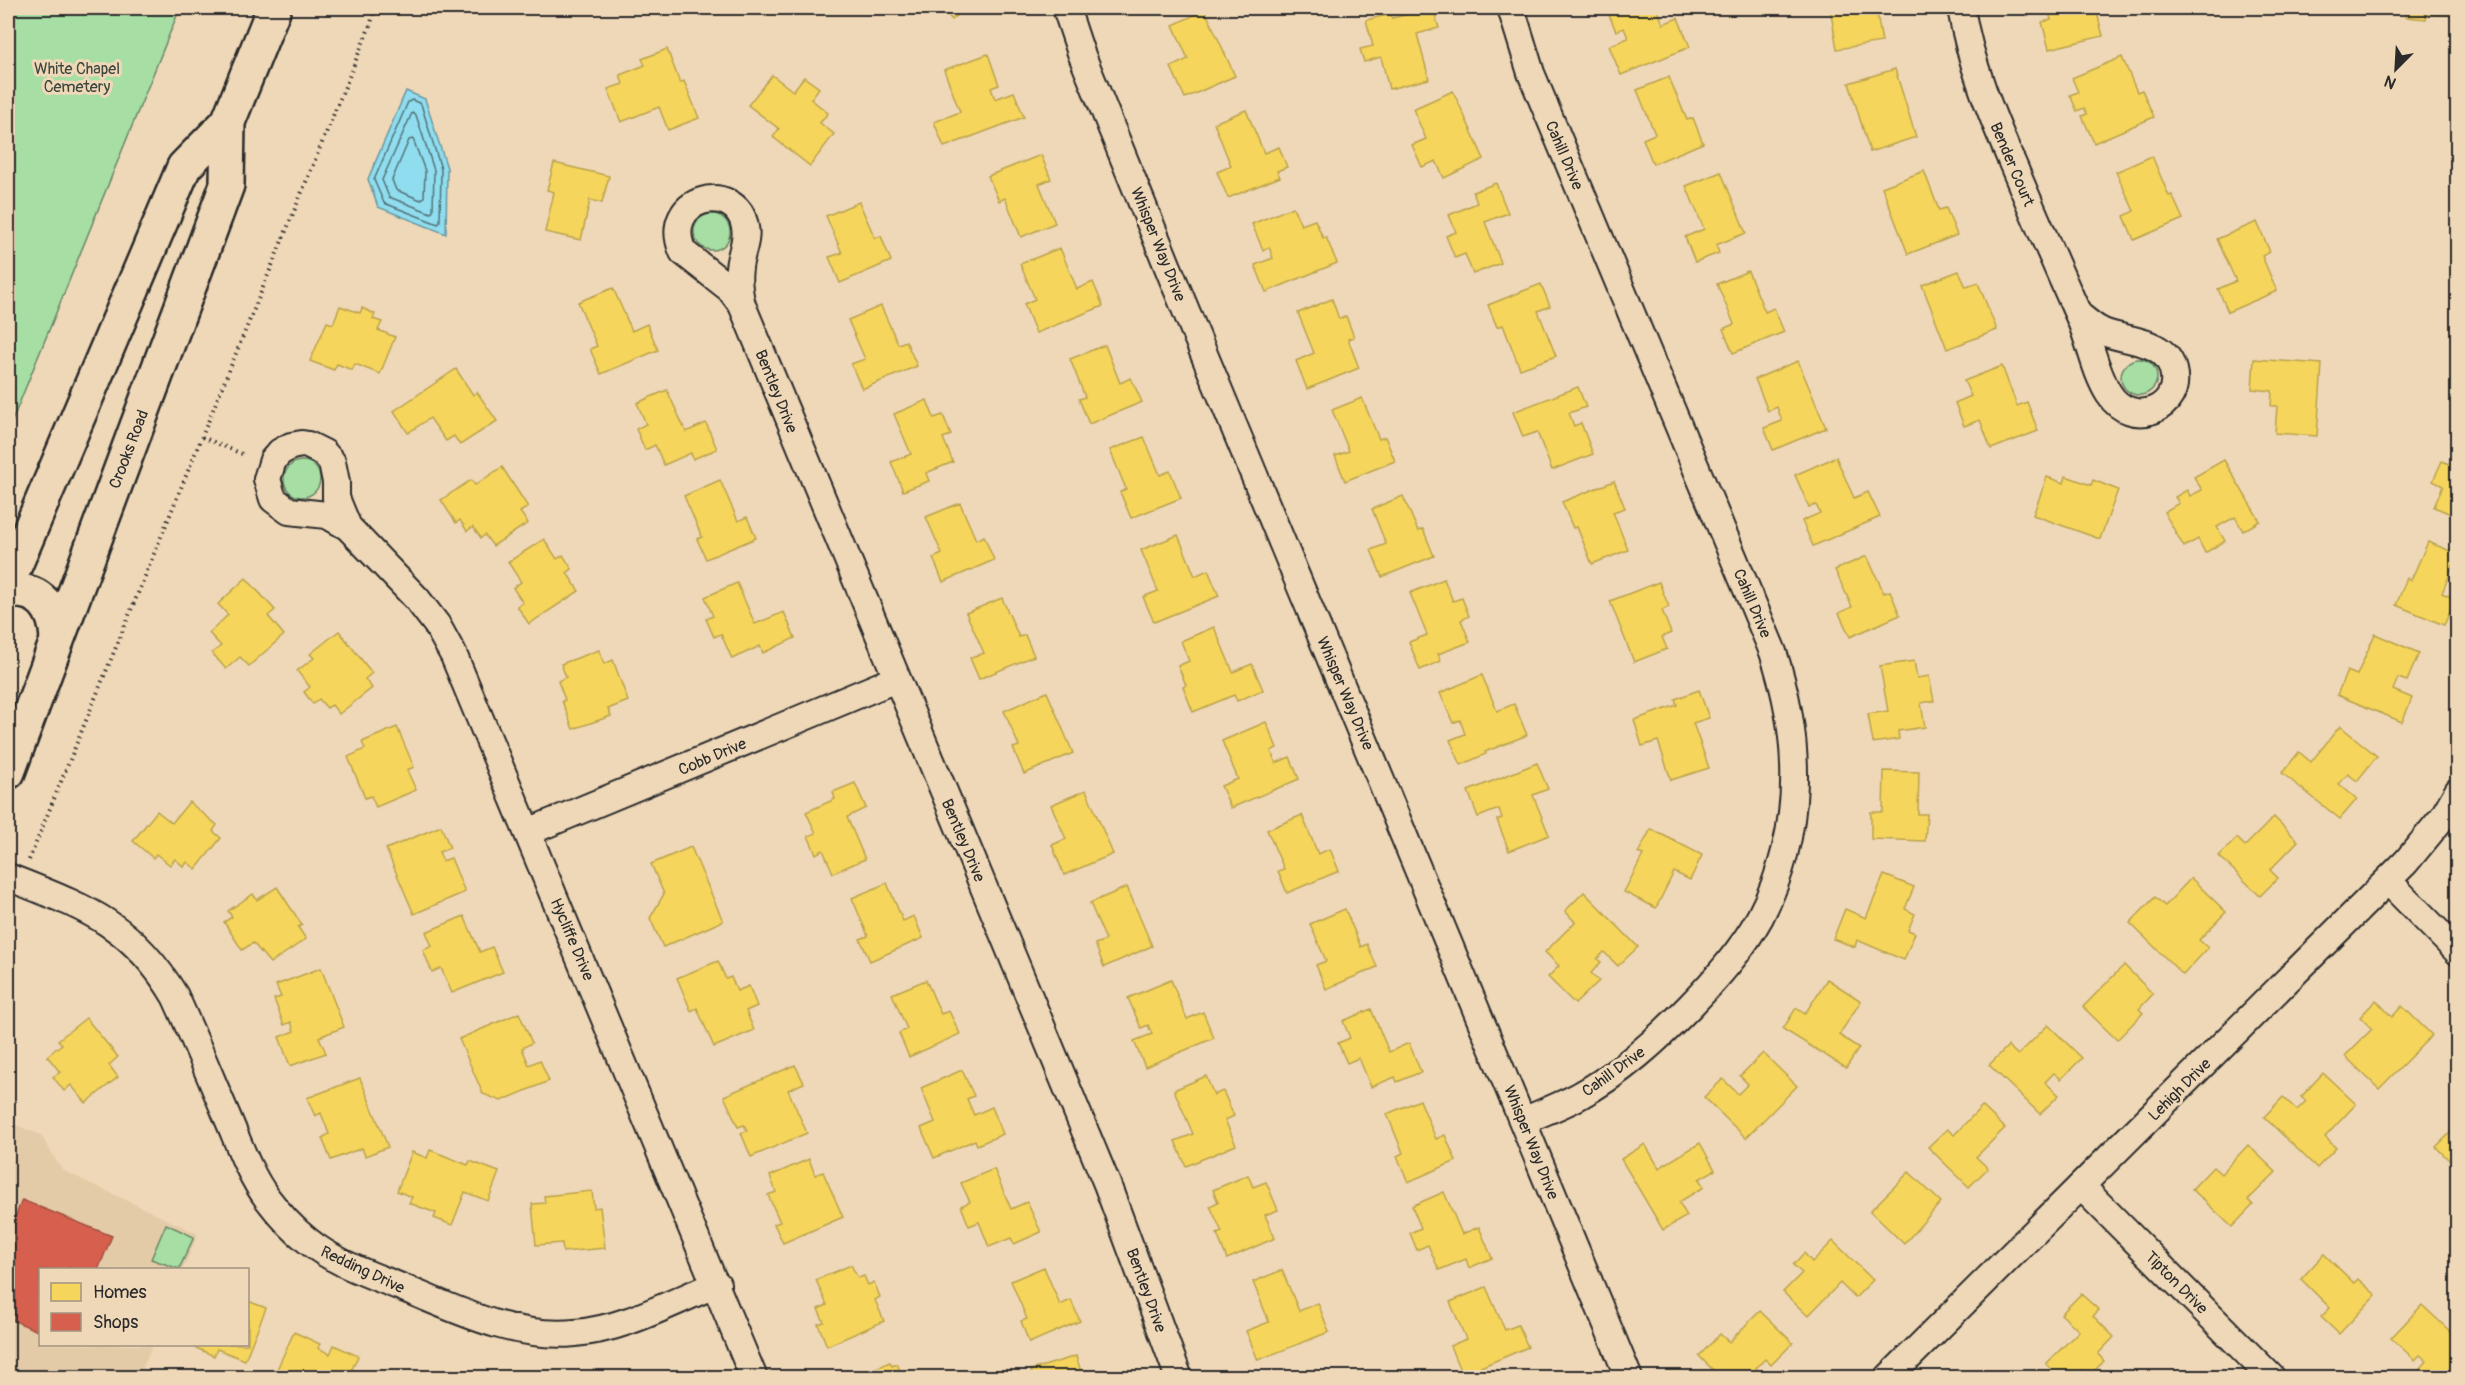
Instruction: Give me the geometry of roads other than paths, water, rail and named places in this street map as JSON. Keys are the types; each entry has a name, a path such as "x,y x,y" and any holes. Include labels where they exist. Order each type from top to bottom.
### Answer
{"main road":[{"name":"Crooks Road","path":"8,772 227,185 228,122 274,8"},
{"name":"Crooks Road","path":"8,582 184,167 228,122"},
{"path":"8,591 26,592 36,596 45,604 52,613 57,638"}],"street":[{"name":"Whisper Way Drive","path":"1066,8 1081,53 1172,277 1629,1377"},
{"name":"Cahill Drive","path":"1511,8 1531,73 1773,652 1783,684 1795,754 1794,796 1788,834 1776,879 1759,917 1736,954 1686,1010 1631,1061 1577,1097 1524,1121"},
{"name":"Bender Court","path":"1961,8 1973,61 1995,120 2064,285 2079,315"},
{"name":"Bentley Drive","path":"742,305 1107,1184 1179,1377"},
{"name":"Hycliffe Drive","path":"348,527 417,599 436,625 467,683 754,1377"},
{"name":"Cobb Drive","path":"528,832 896,679"},
{"name":"Lehigh Drive","path":"1888,1377 2388,881 2443,817 2457,791"},
{"name":"Redding Drive","path":"17,872 88,910 146,953 175,996 249,1169 266,1197 307,1241 324,1253 354,1268 487,1321 524,1331 549,1333 573,1334 609,1326 717,1284"},
{"path":"2388,881 2457,952"},
{"name":"Tipton Drive","path":"2081,1186 2272,1377"}],"water":[{"path":"406,91 425,99 447,168 446,234 378,207 368,179"}],"park label":[{"name":"White Chapel Cemetery","path":"77,77"}]}
